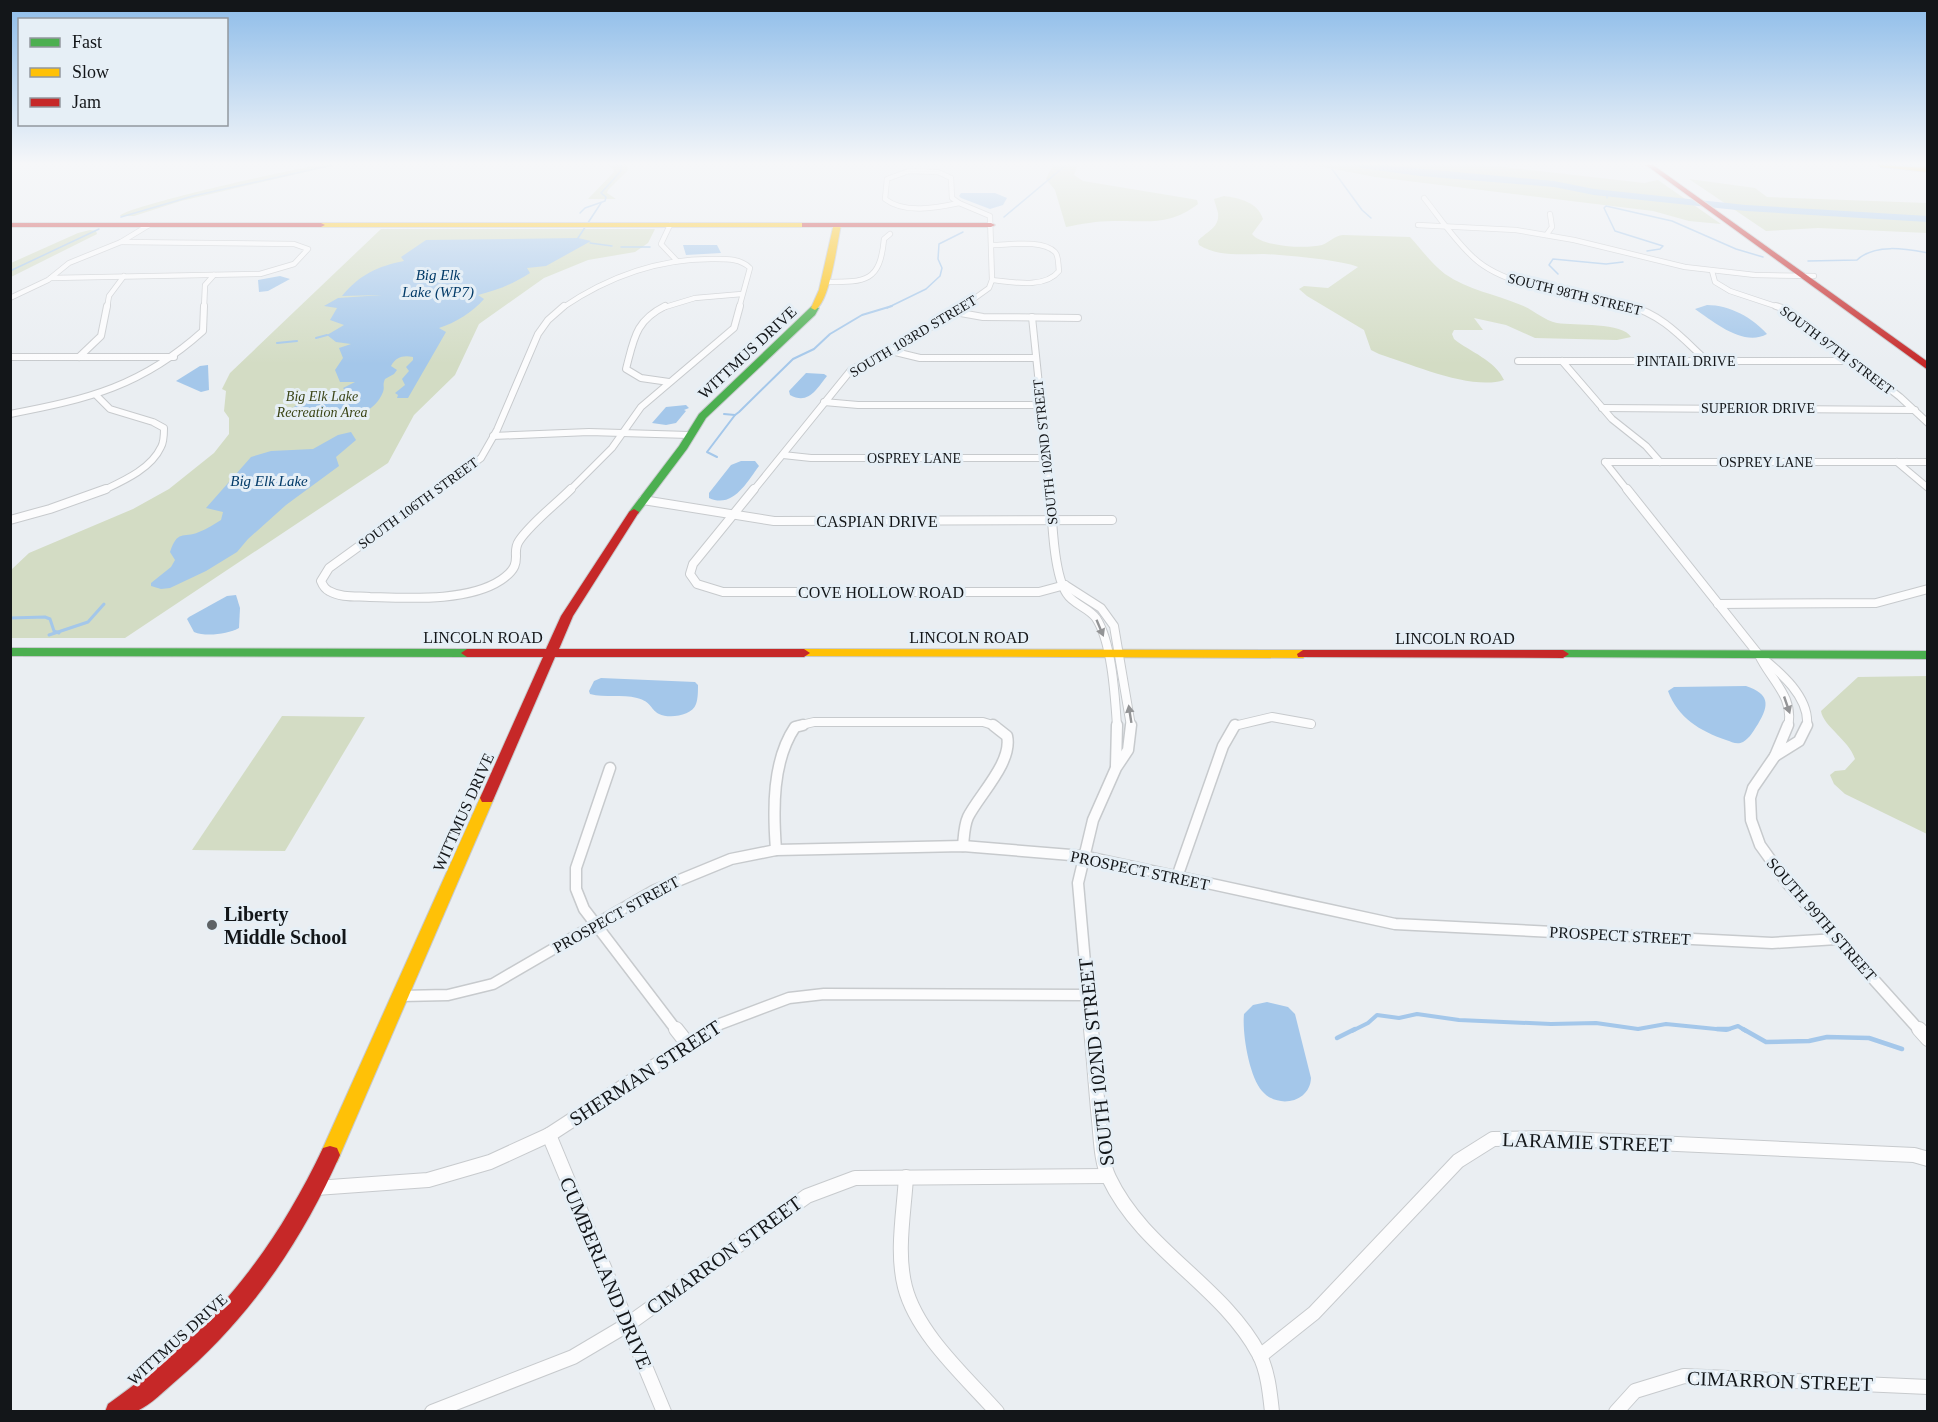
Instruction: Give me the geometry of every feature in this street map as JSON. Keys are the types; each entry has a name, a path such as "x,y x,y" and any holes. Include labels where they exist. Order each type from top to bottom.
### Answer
{"street":[{"path":"10,298 51,278 69,263 121,242 139,231"},
{"path":"667,231 661,244 677,261"},
{"name":"WITTMUS DRIVE","path":"116,1412 134,1400 190,1353 240,1303 286,1239 316,1188 567,616 643,500 702,416 812,313 825,282 836,231"},
{"name":"SOUTH 103RD STREET","path":"697,584 690,574 693,564 850,370 955,312 983,293 992,280 991,231"},
{"name":"SOUTH 98TH STREET","path":"1450,231 1473,258 1497,274 1529,285 1646,311 1662,320 1707,361"},
{"path":"1524,231 1547,234 1659,262 1712,271 1808,276 1928,367"},
{"path":"1746,231 1928,357"},
{"path":"825,282 850,281 874,273 880,264 884,239 890,234"},
{"path":"51,278 270,272 298,261 306,253 307,247 294,244 121,242"},
{"path":"992,245 1047,247 1054,251 1058,262 1057,275 1053,278 1036,281 992,280"},
{"name":"SOUTH 106TH STREET","path":"621,433 612,448 518,542 516,548 518,561 513,570 490,586 476,592 455,596 346,596 328,591 323,587 321,581 329,568 474,465 485,452 493,436 539,332 565,305 589,291 624,277 677,261 734,260 748,264 750,268 742,294"},
{"name":"SOUTH 97TH STREET","path":"1712,271 1715,282 1723,287 1788,310 1915,410 1928,423"},
{"path":"10,414 96,395 146,376 174,357 203,331 205,285 214,274"},
{"path":"79,357 102,336 109,296 124,276"},
{"path":"621,433 641,406 734,328 742,294 709,295 681,301 651,313 640,323 626,369 641,378 669,382"},
{"path":"955,312 979,317 1077,318"},
{"name":"SOUTH 102ND STREET","path":"1032,317 1058,569 1067,595 1098,621 1114,654 1132,736 1128,750 1116,768 1093,820 1078,883 1101,1141 1107,1176 1130,1215 1216,1299 1260,1356 1272,1412"},
{"path":"887,350 920,358 1035,358"},
{"path":"10,357 174,357"},
{"name":"PINTAIL DRIVE","path":"1518,361 1854,361"},
{"path":"1562,361 1602,408 1660,462"},
{"path":"10,520 70,505 96,495 138,471 160,450 164,442 165,428 110,409 96,395"},
{"path":"824,402 858,405 1040,405"},
{"name":"SUPERIOR DRIVE","path":"1602,408 1915,410"},
{"path":"493,436 588,432 689,435"},
{"name":"OSPREY LANE","path":"783,455 811,458 1045,458"},
{"name":"OSPREY LANE","path":"1718,604 1605,462 1928,462"},
{"path":"1897,462 1928,488"},
{"name":"CASPIAN DRIVE","path":"643,500 774,521 1112,520"},
{"name":"COVE HOLLOW ROAD","path":"697,584 723,592 1039,592 1065,585"},
{"name":"SOUTH 102ND STREET","path":"1065,585 1090,600 1110,617 1117,635 1114,654 1118,741 1116,768"},
{"path":"1718,604 1876,603 1928,590"},
{"path":"1718,604 1759,655"},
{"name":"LINCOLN ROAD","path":"10,652 1928,655"},
{"name":"SOUTH 99TH STREET","path":"1759,655 1764,669 1789,704 1790,716 1775,756 1753,788 1750,798 1750,820 1754,832 1777,870 1928,1039"},
{"name":"SOUTH 99TH STREET","path":"1759,655 1778,669 1797,693 1808,719 1800,741 1775,756"},
{"path":"1177,877 1223,746 1235,725 1272,717 1311,724"},
{"path":"776,850 774,808 785,740 795,727 814,722 983,722 999,728 1009,742 1007,749 1000,765 968,816 963,846"},
{"path":"610,768 576,868 576,889 584,909 687,1043"},
{"name":"PROSPECT STREET","path":"401,996 443,997 474,991 493,984 653,891 690,874 731,860 776,850 963,846 1083,856 1395,924 1772,942 1837,939"},
{"name":"SHERMAN STREET","path":"316,1188 428,1180 490,1162 549,1135 687,1043 720,1024 789,998 825,994 1088,995"},
{"name":"CUMBERLAND DRIVE","path":"549,1135 664,1412"},
{"name":"LARAMIE STREET","path":"1260,1356 1314,1313 1458,1161 1492,1139 1558,1138 1914,1155 1928,1159"},
{"name":"CIMARRON STREET","path":"432,1412 573,1358 627,1325 807,1196 855,1178 1107,1176"},
{"path":"906,1177 904,1287 920,1323 997,1412"},
{"name":"CIMARRON STREET","path":"1616,1412 1635,1391 1684,1376 1928,1387"}],"green space":[{"path":"96,231 97,234 11,277 11,263 78,233"},
{"name":"Big Elk Lake Recreation Area","path":"379,231 654,231 648,243 635,252 588,260 544,278 479,324 455,375 414,415 388,463 125,638 11,638 11,570 29,553 133,509 169,489 214,453 229,434 229,418 224,411 226,391 222,389 230,373"},
{"path":"1208,231 1254,231 1252,234 1265,242 1306,247 1322,245 1343,235 1410,237 1440,270 1463,284 1521,305 1552,322 1609,327 1626,332 1631,337 1617,340 1535,338 1506,325 1474,318 1483,330 1454,330 1452,334 1454,339 1495,367 1504,380 1475,382 1459,379 1441,375 1371,350 1364,330 1299,289 1304,286 1328,288 1358,267 1339,262 1298,257 1222,253 1206,249 1199,245 1198,241"},
{"path":"1891,231 1927,231 1927,233"},
{"path":"1928,676 1927,834 1845,794 1834,784 1830,775 1835,771 1845,770 1855,759 1852,752 1826,722 1821,711 1858,677"},
{"path":"282,716 365,717 285,851 192,850"}],"water":[{"name":"Big Elk Lake (WP7)","path":"578,238 591,241 546,266 527,268 530,273 512,283 478,295 484,299 475,308 439,328 446,332 408,398 397,398 398,395 395,393 405,385 402,379 409,371 406,367 413,360 413,357 406,356 400,357 393,363 391,366 397,370 385,379 383,392 375,405 363,413 349,417 335,417 344,410 342,409 321,415 284,419 288,412 302,402 348,394 343,388 355,382 340,382 335,370 343,358 339,348 351,344 336,342 327,335 344,325 330,320 337,308 324,306 338,298 382,295 342,296 362,277 377,269 404,261 401,257 426,240"},
{"path":"683,245 717,245 721,253 686,255"},
{"path":"280,276 290,279 268,291 259,292 258,280"},
{"path":"1707,305 1732,310 1755,323 1767,334 1749,338 1730,332 1695,309"},
{"path":"208,365 209,390 201,392 176,381 200,366"},
{"path":"806,373 827,376 807,397 796,398 790,395 789,391"},
{"path":"686,405 689,408 684,410 686,411 676,423 666,425 652,423 666,407"},
{"name":"Big Elk Lake","path":"351,432 356,440 336,457 339,466 286,505 237,552 206,571 170,588 161,589 151,586 151,583 171,567 175,560 170,552 178,537 199,532 221,520 223,512 206,508 251,457 271,451 313,449 338,435"},
{"path":"741,461 755,461 759,466 744,486 732,497 725,500 709,498 709,493 731,465"},
{"path":"236,595 240,608 239,628 217,634 194,632 187,619 189,617 227,596"},
{"path":"601,678 695,682 698,685 697,702 694,708 685,714 674,716 659,714 648,703 637,698 590,694 589,691 594,681"},
{"path":"1746,686 1759,692 1766,705 1752,734 1739,743 1699,728 1678,709 1668,691 1674,687"},
{"path":"1267,1002 1288,1007 1295,1014 1311,1078 1305,1093 1292,1101 1268,1097 1257,1084 1250,1065 1245,1043 1244,1014 1253,1005"}],"waterway":[{"path":"10,271 94,231"},
{"path":"578,238 582,231"},
{"path":"1616,231 1663,246 1660,249 1647,251"},
{"path":"1696,231 1736,249 1763,257"},
{"path":"890,307 926,289 940,276 942,268 938,259 939,244 963,232"},
{"path":"590,243 612,246"},
{"path":"621,247 650,247"},
{"path":"1808,261 1857,260 1882,249 1928,253"},
{"path":"1558,274 1549,265 1553,259 1606,264 1623,262"},
{"path":"735,415 793,359 814,349 830,334 862,315 890,307"},
{"path":"316,338 327,335"},
{"path":"277,343 297,341"},
{"path":"724,414 735,415"},
{"path":"717,457 707,452 735,415"},
{"path":"57,632 88,622 104,604"},
{"path":"10,618 45,617 50,619 54,631 57,632"},
{"path":"49,635 57,632"},
{"path":"1352,1031 1368,1023 1377,1015 1399,1018 1417,1014 1459,1020 1551,1024 1596,1023 1638,1029 1666,1024 1729,1029"},
{"path":"1729,1029 1738,1026 1746,1031"},
{"path":"1337,1038 1355,1029"},
{"path":"1717,1029 1729,1029"},
{"path":"1743,1029 1766,1042 1809,1041 1827,1037 1869,1038 1902,1049"}],"traffic: fast":[{"path":"634,512 683,447 702,416 815,308"},
{"path":"10,652 467,653"},
{"path":"1563,654 1928,655"}],"traffic: slow":[{"path":"815,308 823,290 836,231"},
{"path":"804,653 1303,654"},
{"path":"330,1155 487,798"}],"traffic: jam":[{"path":"1741,231 1928,367"},
{"path":"487,798 567,616 634,512"},
{"path":"467,653 804,653"},
{"path":"1303,654 1563,654"},
{"path":"116,1412 183,1360 214,1331 242,1299 291,1231 330,1155"}],"place":[{"name":"Liberty Middle School","path":"212,925"}]}
